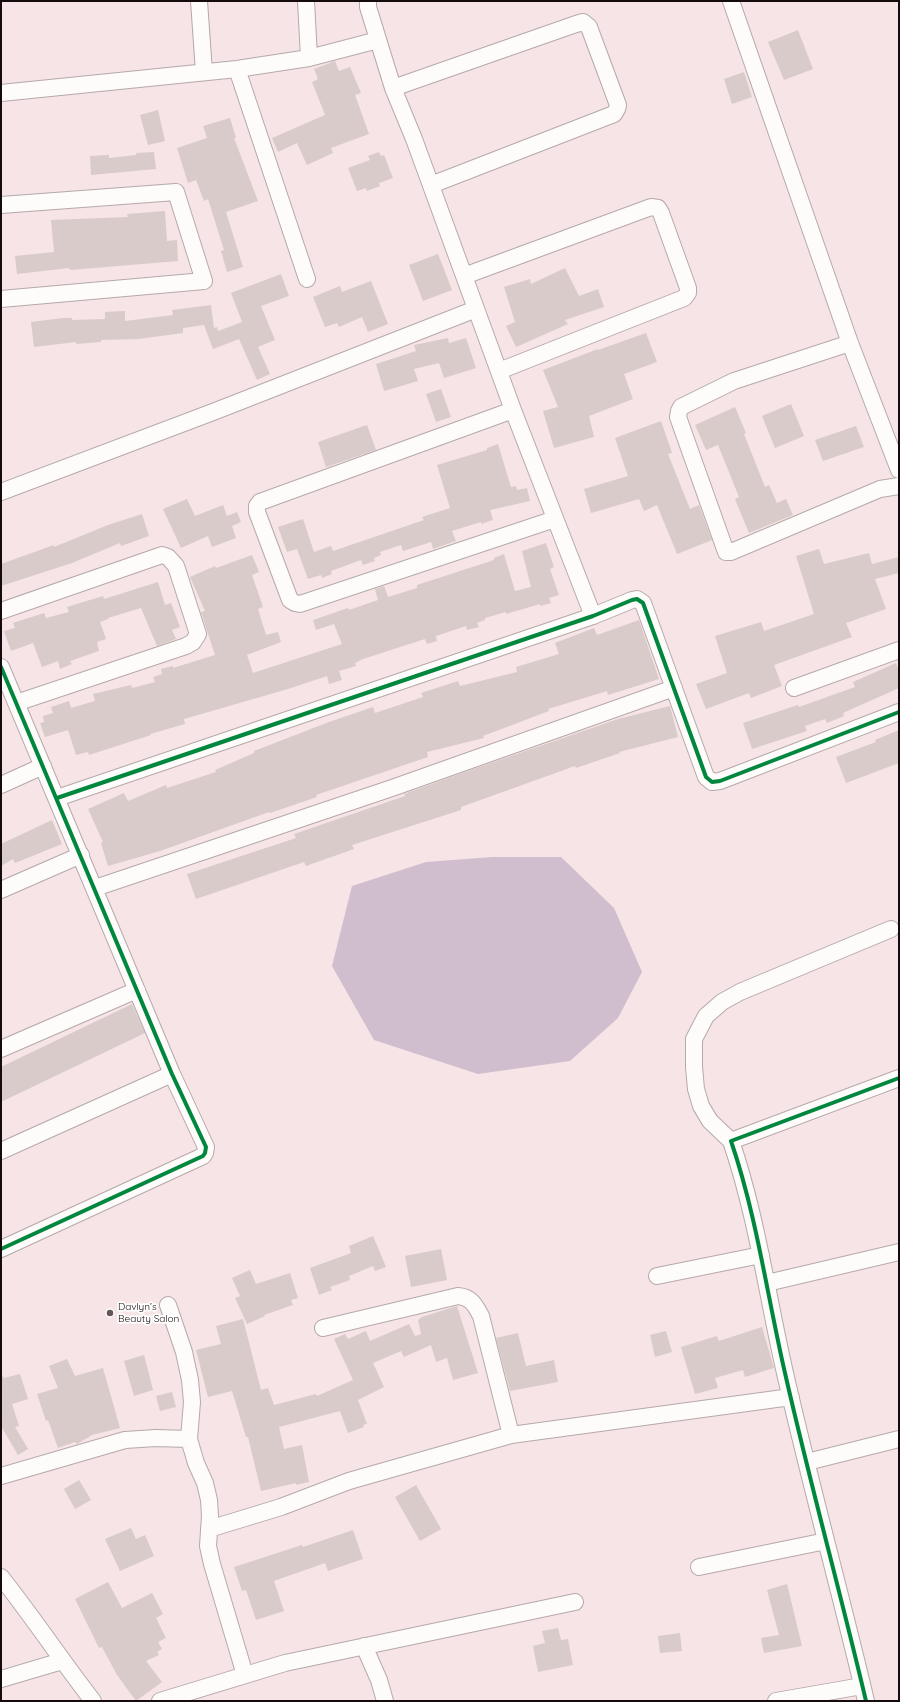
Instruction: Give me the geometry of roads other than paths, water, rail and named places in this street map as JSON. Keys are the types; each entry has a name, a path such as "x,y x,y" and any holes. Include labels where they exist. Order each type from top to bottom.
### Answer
{"street":[{"path":"199,1 204,72"},
{"path":"306,1 309,58"},
{"path":"368,1 393,88 414,139 513,410 593,616"},
{"path":"731,1 850,343 892,431 899,470"},
{"path":"393,88 576,24 583,22 590,27 618,105 614,114 431,186"},
{"path":"1,92 237,69 309,58 378,40"},
{"path":"237,69 308,279"},
{"path":"1,205 176,192 204,281 1,299"},
{"path":"464,276 650,207 658,208 661,213 688,288 688,293 684,298 499,371"},
{"path":"1,492 220,410 476,309"},
{"path":"850,343 734,381 681,406 678,417 726,552 731,552 880,489 899,486"},
{"path":"513,410 260,502 256,506 257,512 290,600 300,604 555,520"},
{"path":"1,611 162,555 168,557 176,566 198,634 196,638 186,646 16,703"},
{"path":"57,798 593,616 637,599 643,603 706,777 712,782 720,781 899,712"},
{"path":"794,688 899,650"},
{"path":"1,1248 203,1156 206,1153 206,1147 172,1074 57,798 16,703 3,678"},
{"path":"95,888 392,788 674,688"},
{"path":"1,785 43,766"},
{"path":"1,890 81,855"},
{"path":"776,1701 864,1693 791,1397 752,1210 731,1141 710,1121 702,1106 696,1088 694,1039 706,1016 722,1002 740,992 891,929"},
{"path":"1,1049 137,990"},
{"path":"1,1152 172,1074"},
{"path":"731,1141 899,1078"},
{"path":"767,1282 899,1252"},
{"path":"657,1276 761,1255"},
{"path":"323,1328 458,1296 466,1297 474,1303 481,1316 511,1435"},
{"path":"168,1305 184,1352 190,1380 192,1402 189,1439 196,1463 205,1483 209,1500 208,1546 245,1675"},
{"path":"209,1529 281,1507 349,1481 511,1435 791,1397"},
{"path":"1,1476 125,1440 156,1438 189,1439"},
{"path":"807,1462 899,1439"},
{"path":"699,1567 826,1541"},
{"path":"1,1577 22,1604 62,1662 93,1701"},
{"path":"160,1701 285,1663 575,1602"},
{"path":"364,1646 379,1680 385,1701"},
{"path":"1,1679 62,1662"}],"place":[{"name":"Davlyn’s Beauty Salon","path":"110,1313"}]}
